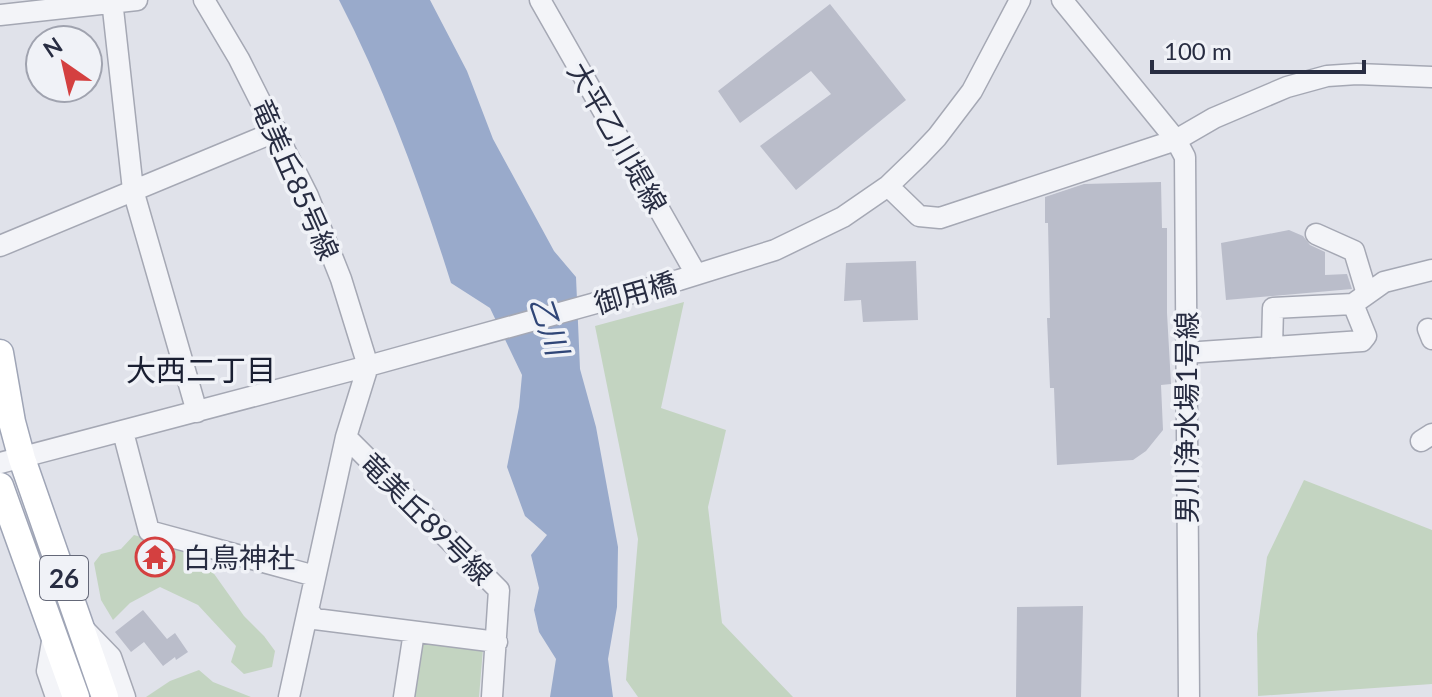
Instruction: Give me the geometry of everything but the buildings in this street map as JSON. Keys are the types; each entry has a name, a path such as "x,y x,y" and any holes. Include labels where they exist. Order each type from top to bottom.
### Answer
{"main road":[{"name":"26","path":"0,353 12,422 11,461 80,625 105,697"},
{"name":"26","path":"0,486 76,697"}],"street":[{"path":"0,15 137,0"},
{"name":"竜美丘85号線","path":"204,0 277,131 308,196 335,265 368,366"},
{"name":"大平乙川堤線","path":"540,0 696,274"},
{"name":"御用橋","path":"11,461 368,366 775,250 843,217 888,186 937,137 972,91 1020,0"},
{"path":"1062,0 1176,140"},
{"path":"113,2 133,190 197,412"},
{"path":"888,186 919,216 924,219 940,218 1176,140 1228,112 1287,87 1327,76 1432,77"},
{"path":"0,246 277,131"},
{"name":"男川浄水場1号線","path":"1176,140 1186,166 1189,697"},
{"path":"1185,353 1362,341 1366,336 1354,251 1316,234"},
{"path":"1272,347 1273,308 1360,299 1384,282 1432,270"},
{"path":"289,697 346,437 368,366"},
{"path":"123,432 149,531 315,576"},
{"name":"竜美丘89号線","path":"346,437 499,590 492,697"},
{"path":"308,610 315,619 497,642"},
{"path":"80,625 111,657 125,697"},
{"path":"404,697 414,632"},
{"path":"53,636 47,671 56,697"}],"green space":[{"path":"684,302 661,408 726,430 708,507 722,623 793,697 638,697 626,680 638,539 595,326"},
{"path":"1304,480 1432,530 1432,684 1258,696 1257,634 1267,557"},
{"path":"134,535 200,554 244,616 275,651 272,667 244,674 231,662 236,646 198,605 160,587 130,603 113,620 101,600 94,563 101,554 121,549"},
{"path":"420,641 483,649 479,697 411,697"},
{"path":"199,670 213,682 251,697 146,697 170,681"}],"water":[{"name":"乙川","path":"339,0 430,0 467,71 493,139 554,251 576,277 580,369 596,427 618,547 617,607 608,659 613,697 550,697 556,659 539,632 534,610 539,588 531,555 547,535 525,516 507,467 522,375 490,308 451,283 401,139 372,68"}],"place":[{"name":"白鳥神社","path":"155,557"}],"district":[{"name":"大西二丁目","path":"201,369"}]}
